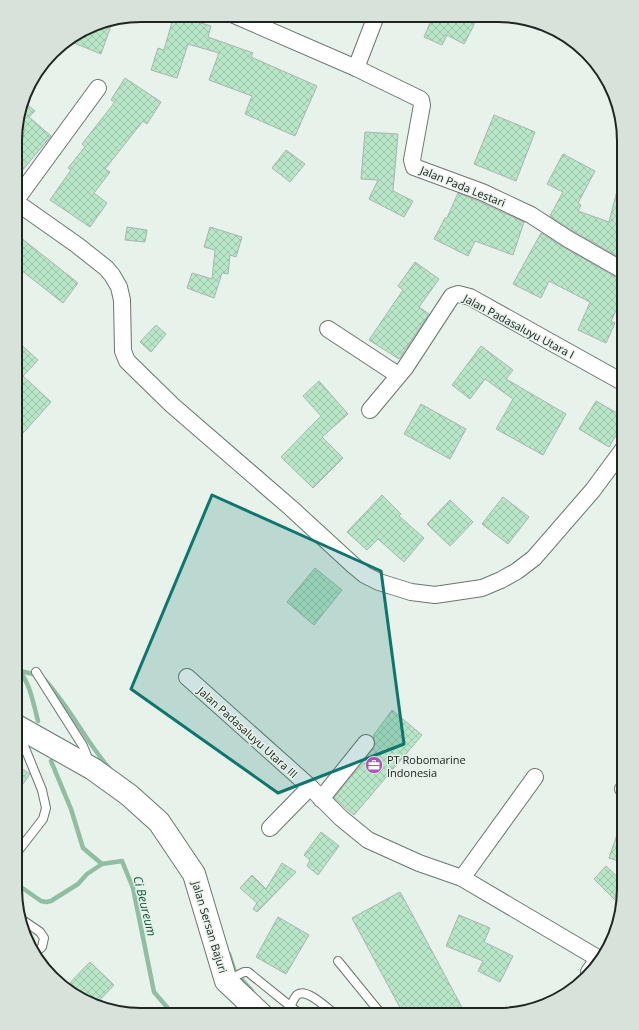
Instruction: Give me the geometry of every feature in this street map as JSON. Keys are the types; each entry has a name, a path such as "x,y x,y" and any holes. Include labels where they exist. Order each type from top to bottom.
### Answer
{"main road":[{"name":"Jalan Sersan Bajuri","path":"22,729 93,769 129,795 159,822 194,874 233,978 256,1008"}],"street":[{"name":"Jalan Pada Lestari","path":"250,22 356,68 422,100 412,160 414,167 482,192 531,215 568,239 617,267"},
{"path":"356,68 374,22"},
{"path":"22,193 98,88"},
{"path":"22,205 78,244 112,275 119,286 122,300 123,351 126,361 172,405 292,508 353,565 365,575 379,582 410,592 435,595 482,588 501,580 517,571 534,558 593,490 617,457"},
{"name":"Jalan Padasaluyu Utara I","path":"370,410 405,368 452,296 458,294 470,297 617,379"},
{"path":"328,329 398,375"},
{"name":"Jalan Padasaluyu Utara III","path":"187,677 368,840 418,863 462,878 590,963"},
{"path":"321,799 366,743"},
{"path":"462,878 535,777"},
{"path":"270,828 310,787"}],"lane":[{"path":"36,672 83,746 93,769"},
{"path":"22,742 42,790 46,808 43,819 22,846"},
{"path":"27,923 40,932 44,938 42,947 39,949"},
{"path":"338,961 376,1008"},
{"path":"233,978 244,972 248,972 290,1007 298,995 309,994 328,1008"}],"highlighted area":[{"path":"212,495 381,571 404,744 278,793 131,689"}],"building":[{"path":"172,22 198,22 211,26 208,37 253,53 251,57 317,86 295,136 245,114 252,96 209,80 219,53 188,44 177,78 151,70 158,48 164,50"},
{"path":"430,22 475,22 464,44 447,35 442,45 424,37"},
{"path":"111,26 101,54 74,43 88,34"},
{"path":"125,78 161,102 147,124 143,121 105,169 110,172 94,193 107,203 90,227 50,200 71,170 68,168 85,147 82,144 115,102 111,100"},
{"path":"28,105 35,111 29,117 51,136 22,171 22,134 25,131 23,129 23,125"},
{"path":"494,115 535,132 516,181 474,164"},
{"path":"365,132 398,134 393,191 413,201 404,217 369,199 378,180 361,179"},
{"path":"286,150 305,164 290,182 272,168"},
{"path":"563,154 595,171 578,203 581,205 578,211 609,222 617,191 617,256 550,216 563,192 547,184"},
{"path":"458,193 524,222 513,255 475,241 468,256 434,239 445,218 447,218"},
{"path":"127,227 147,230 145,242 125,240"},
{"path":"210,227 242,237 236,257 230,255 228,274 222,273 214,298 187,288 192,273 212,279 215,250 204,247"},
{"path":"541,233 617,278 617,309 611,321 615,323 606,343 578,330 590,302 549,281 541,298 513,284"},
{"path":"22,239 78,283 63,303 22,271"},
{"path":"415,262 439,279 419,307 429,314 399,359 369,340 403,290 398,286"},
{"path":"156,325 166,334 151,352 140,342"},
{"path":"22,345 38,360 23,376 51,402 22,434"},
{"path":"481,346 513,370 506,379 566,414 543,455 496,429 513,399 485,379 470,399 452,385"},
{"path":"319,381 348,414 322,437 343,458 313,488 281,457 321,416 303,396"},
{"path":"596,401 617,413 617,434 609,447 579,429"},
{"path":"421,404 466,429 450,459 404,434"},
{"path":"382,495 401,514 399,516 424,538 404,562 378,539 367,550 347,532"},
{"path":"503,497 529,517 508,544 482,524"},
{"path":"450,500 473,522 450,546 427,524"},
{"path":"315,568 342,590 314,625 287,602"},
{"name":"PT Robomarine Indonesia","path":"392,710 422,735 354,815 334,798 373,749 375,744 373,736"},
{"path":"22,769 30,774 22,785"},
{"path":"321,832 339,846 318,875 307,866 310,860 304,855"},
{"path":"617,835 617,861 609,858"},
{"path":"282,863 296,872 257,912 253,909 257,903 240,888 252,875 266,889"},
{"path":"606,866 617,876 616,901 594,879"},
{"path":"400,892 462,1008 400,1008 352,918"},
{"path":"459,915 490,928 484,942 513,956 500,982 478,971 483,961 446,946"},
{"path":"278,917 309,935 286,974 256,957"},
{"path":"90,962 114,985 99,1000 81,992 69,983"}],"waterway":[{"path":"22,671 38,675"},
{"path":"22,675 28,685 38,721"},
{"path":"44,679 53,689 109,768"},
{"name":"Ci Beureum","path":"51,761 71,809 83,848 102,864 122,861 133,888 154,992 168,1008"},
{"path":"22,888 41,901 51,901 78,884 87,874 102,864"},
{"path":"229,954 235,972 252,991"}],"place":[{"name":"PT Robomarine Indonesia","path":"374,765"}]}
